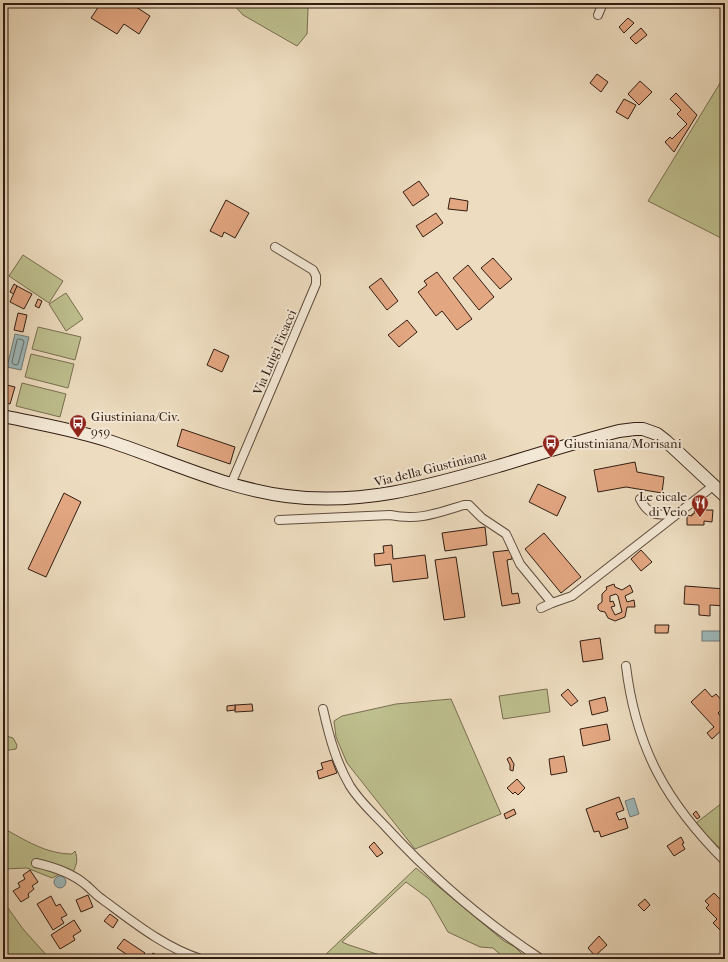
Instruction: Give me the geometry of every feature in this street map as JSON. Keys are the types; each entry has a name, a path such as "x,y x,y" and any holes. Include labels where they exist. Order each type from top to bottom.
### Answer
{"street":[{"path":"598,14 603,3"},
{"name":"Via Luigi Ficacci","path":"231,484 317,280 312,270 275,248"},
{"name":"Via della Giustiniana","path":"3,416 106,440 199,474 268,493 293,497 346,499 379,496 451,480 589,439 619,431 635,429 650,431 661,437 725,496"},
{"path":"541,608 572,596 713,486"},
{"path":"640,499 644,508 651,513 676,514"},
{"path":"279,520 390,514 404,518 425,516 469,504 482,518 506,534 520,564 552,603"},
{"path":"626,666 628,689 637,723 654,767 666,790 684,815 725,861"},
{"path":"323,709 331,743 340,766 353,790 363,803 409,852 488,922 541,959"},
{"path":"36,863 73,875 100,898 154,936 187,954 201,959"}],"green space":[{"path":"232,3 305,3 308,9 307,34 297,46 243,15"},
{"path":"725,75 725,240 648,201"},
{"path":"23,255 63,281 49,303 9,276"},
{"path":"66,293 83,319 66,331 49,304"},
{"path":"38,327 81,337 75,360 32,349"},
{"path":"31,354 74,364 68,388 25,377"},
{"path":"22,383 66,394 60,417 16,406"},
{"path":"547,689 550,712 503,719 499,696"},
{"path":"451,699 501,814 415,849 347,763 336,737 334,721 342,716 396,704"},
{"path":"3,735 13,738 17,745 16,749 3,751"},
{"path":"722,803 725,807 725,853 696,823"},
{"path":"3,828 28,842 53,852 72,854 75,851 77,862 73,872 60,874 52,878 27,868 3,869"},
{"path":"416,868 504,941 515,947 527,959 502,959 502,956 493,948 480,947 448,932 429,899 406,882 342,942 386,957 387,959 321,959"},
{"path":"3,901 23,929 50,959 3,959"}],"water":[{"path":"15,334 29,337 21,370 7,367"},
{"path":"702,631 723,631 723,641 702,641"},
{"path":"634,798 639,814 630,817 625,801"},
{"path":"58,876 62,876 66,882 62,888 58,888 54,884 54,880"}],"building":[{"path":"95,3 130,3 150,16 139,34 124,24 117,34 91,18 99,6"},
{"path":"628,18 634,23 624,33 619,27"},
{"path":"641,28 647,35 636,44 630,38"},
{"path":"597,74 608,82 601,92 590,83"},
{"path":"640,81 652,92 639,105 628,94"},
{"path":"676,93 697,115 674,152 665,142 670,137 672,139 687,124 677,114 681,110 670,99"},
{"path":"624,99 636,105 628,119 616,112"},
{"path":"419,181 429,195 413,206 403,192"},
{"path":"450,198 468,201 467,211 448,209"},
{"path":"226,200 249,213 235,238 224,232 222,237 210,231"},
{"path":"436,213 443,223 423,237 416,226"},
{"path":"493,258 512,279 500,289 481,268"},
{"path":"468,265 494,297 479,310 453,278"},
{"path":"437,272 472,319 457,330 442,311 436,316 418,292 427,285 424,281"},
{"path":"381,278 398,301 387,310 369,287"},
{"path":"14,284 17,286 14,294 10,292"},
{"path":"17,286 32,294 24,309 10,302"},
{"path":"38,299 42,301 39,308 35,306"},
{"path":"18,313 27,315 23,332 14,330"},
{"path":"407,320 417,332 399,347 388,335"},
{"path":"214,349 229,356 222,372 207,365"},
{"path":"3,384 15,387 10,404 3,402"},
{"path":"182,429 235,447 230,464 177,446"},
{"path":"635,462 637,472 664,477 662,493 626,487 598,492 594,470"},
{"path":"538,484 566,497 557,516 529,502"},
{"path":"64,493 81,502 46,577 28,569"},
{"name":"Le cicale di Veio","path":"695,507 703,507 703,510 713,510 712,522 704,521 704,525 687,525 687,515 692,516 692,514 694,514"},
{"path":"485,527 487,545 445,551 442,533"},
{"path":"544,533 581,577 561,593 525,549"},
{"path":"392,545 393,559 425,555 428,578 393,582 391,564 375,566 374,554 384,553 383,546"},
{"path":"511,550 512,559 507,560 512,594 518,593 520,603 502,606 493,552"},
{"path":"641,550 652,562 641,571 631,559"},
{"path":"456,557 465,617 444,620 435,560"},
{"path":"614,584 615,587 622,590 630,585 633,592 625,596 627,602 634,600 635,607 627,607 625,617 615,621 608,618 605,612 598,609 598,605 602,602 602,594 607,589 606,587","holes":["616,594 618,596 622,612 615,615 611,607 615,606 613,601 610,602 610,596"]},
{"path":"685,586 725,589 725,606 710,605 710,616 699,615 699,605 684,604"},
{"path":"655,625 669,625 668,633 655,633"},
{"path":"600,638 603,659 583,662 580,641"},
{"path":"568,689 578,701 571,706 561,695"},
{"path":"705,689 712,697 716,694 725,704 725,706 718,713 725,721 725,727 712,739 707,733 714,727 691,702"},
{"path":"605,697 608,711 592,715 589,701"},
{"path":"252,704 253,711 235,712 235,705"},
{"path":"235,705 235,710 227,711 227,706"},
{"path":"607,724 610,740 583,746 580,729"},
{"path":"564,756 567,772 551,775 549,759"},
{"path":"510,757 514,764 513,771 510,770 510,765 507,759"},
{"path":"332,760 337,773 319,779 317,771 323,769 321,763"},
{"path":"517,779 525,788 518,795 515,792 513,794 507,788"},
{"path":"619,797 624,810 616,813 619,820 625,818 628,828 601,837 599,831 594,832 586,809"},
{"path":"514,809 516,814 506,819 504,814"},
{"path":"696,811 700,817 697,819 693,814"},
{"path":"681,837 684,843 682,844 685,849 674,856 667,846"},
{"path":"374,842 383,853 377,857 369,847"},
{"path":"30,870 38,882 32,886 34,889 28,894 29,897 21,902 13,891 20,887 18,883 25,879 23,875"},
{"path":"714,893 725,904 725,927 721,931 713,923 717,919 706,908 709,905 705,901"},
{"path":"88,895 93,907 81,912 76,900"},
{"path":"51,896 56,906 60,904 67,915 61,918 64,923 53,930 37,904"},
{"path":"645,899 650,905 644,911 638,905"},
{"path":"110,914 118,920 113,928 104,921"},
{"path":"74,920 81,931 73,936 75,940 60,949 51,935"},
{"path":"599,936 607,945 595,956 588,948"},
{"path":"124,939 145,953 141,959 127,959 129,956 117,948"},
{"path":"153,953 160,957 158,959 149,959"}],"place":[{"name":"Giustiniana/Civ. 959","path":"78,438"},
{"name":"Giustiniana/Morisani","path":"551,458"},
{"name":"Le cicale di Veio","path":"700,518"}]}
